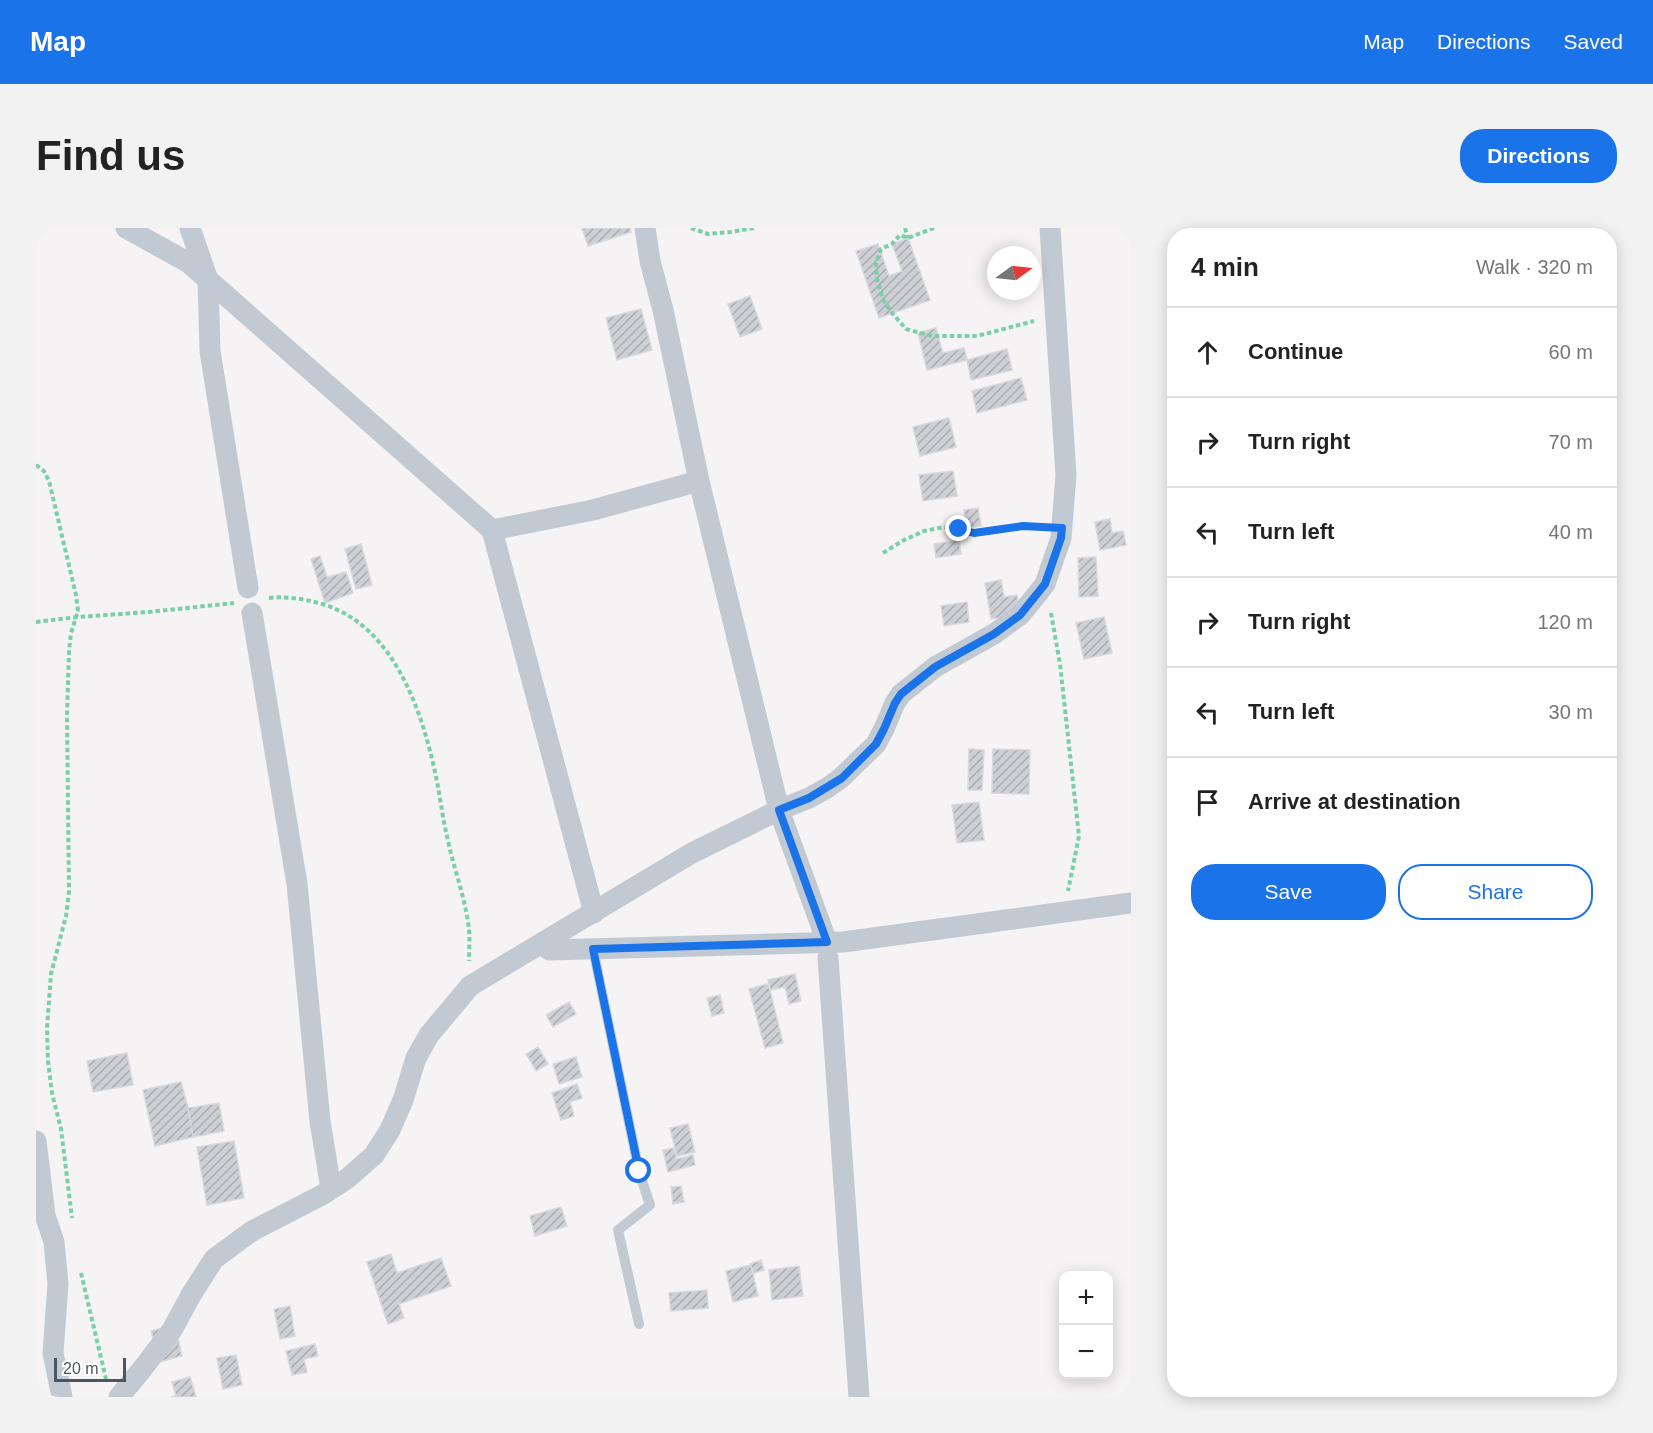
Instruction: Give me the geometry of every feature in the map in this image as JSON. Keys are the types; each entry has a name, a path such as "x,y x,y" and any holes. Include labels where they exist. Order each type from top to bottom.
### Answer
{"street":[{"path":"126,228 189,263 492,530 594,913"},
{"path":"190,228 208,280 210,351 246,601 297,884 320,1120 332,1189"},
{"path":"645,228 650,261 663,310 699,481 779,810 828,950 859,1397"},
{"path":"113,1392 143,1368 172,1330 190,1295 214,1259 252,1231 332,1189 374,1155 383,1142 403,1100 416,1058 429,1035 470,986 692,853 779,810 809,798 842,778 876,744 901,694 935,667 994,634 1020,615 1045,584 1061,538 1066,475 1050,228"},
{"path":"492,530 592,510 699,481"},
{"path":"549,950 828,950 843,942 1131,903"},
{"path":"36,1141 45,1215 54,1242 57,1284 53,1353 62,1397"}],"lane":[{"path":"593,949 637,1161 650,1206 618,1230 639,1324"}],"path":[{"path":"691,228 708,234 754,228"},
{"path":"905,228 908,238"},
{"path":"934,228 908,238 900,236 892,244 881,249 876,263 877,279 883,300 906,328 932,336 977,336 1056,315"},
{"path":"36,465 44,471 49,481 78,611 71,633 69,651 67,715 69,892 66,916 51,974 47,1028 52,1093 61,1129 72,1221"},
{"path":"883,553 924,531 944,527 974,533 1023,526 1062,528"},
{"path":"1045,584 1060,664 1078,836 1064,912"},
{"path":"269,598 283,597 311,601 333,607 354,618 375,637 395,663 412,694 428,740 469,929 470,986"},
{"path":"36,622 246,601"},
{"path":"80,1265 113,1392"}],"building":[{"path":"582,228 630,228 631,232 588,246"},
{"path":"908,238 930,300 879,318 856,251 878,244 889,276 902,271 892,244"},
{"path":"750,296 762,329 740,337 728,304"},
{"path":"641,309 652,350 617,360 606,318"},
{"path":"936,328 943,353 964,348 967,360 927,370 918,333"},
{"path":"1007,349 1012,370 971,380 967,360"},
{"path":"1021,378 1027,400 977,413 972,391"},
{"path":"949,418 956,447 920,456 913,427"},
{"path":"953,471 957,496 923,501 919,475"},
{"path":"978,508 981,526 966,528 964,510"},
{"path":"1110,519 1112,533 1123,531 1126,545 1100,550 1095,522"},
{"path":"959,540 961,554 936,558 934,544"},
{"path":"361,544 372,585 356,589 345,549"},
{"path":"320,556 327,577 346,572 353,593 325,603 311,559"},
{"path":"1096,557 1098,596 1079,597 1078,558"},
{"path":"1001,580 1004,597 1017,595 1020,615 991,619 985,583"},
{"path":"967,602 969,622 944,626 941,606"},
{"path":"1104,617 1112,653 1084,659 1076,623"},
{"path":"969,749 984,750 982,790 968,790"},
{"path":"993,749 1030,750 1029,794 992,793"},
{"path":"979,802 984,840 957,843 952,805"},
{"path":"795,974 801,1001 789,1004 785,987 770,990 768,980"},
{"path":"767,984 783,1043 765,1048 749,989"},
{"path":"720,995 724,1013 712,1016 707,998"},
{"path":"569,1002 576,1014 553,1027 546,1015"},
{"path":"538,1047 548,1064 536,1071 526,1054"},
{"path":"127,1053 133,1085 93,1092 87,1061"},
{"path":"576,1057 582,1077 559,1084 553,1064"},
{"path":"181,1082 193,1137 155,1146 143,1090"},
{"path":"577,1084 582,1098 570,1102 574,1116 561,1120 552,1093"},
{"path":"219,1103 224,1131 193,1137 188,1108"},
{"path":"688,1124 695,1152 677,1156 670,1128"},
{"path":"234,1141 244,1198 207,1205 197,1147"},
{"path":"674,1148 677,1159 693,1155 695,1165 668,1172 663,1150"},
{"path":"681,1186 684,1202 673,1204 671,1187"},
{"path":"561,1207 567,1226 535,1236 530,1216"},
{"path":"391,1254 397,1273 441,1258 451,1286 399,1304 404,1318 388,1324 367,1262"},
{"path":"761,1260 764,1270 754,1273 750,1264"},
{"path":"751,1265 758,1296 733,1302 726,1271"},
{"path":"799,1266 803,1296 772,1300 769,1270"},
{"path":"707,1290 708,1308 671,1311 669,1293"},
{"path":"290,1306 295,1336 280,1339 274,1309"},
{"path":"175,1325 182,1356 159,1362 151,1331"},
{"path":"315,1344 318,1356 304,1359 307,1372 292,1375 286,1351"},
{"path":"236,1355 242,1385 223,1389 217,1358"},
{"path":"190,1377 196,1397 171,1397 176,1396 172,1382"}],"route":[{"path":"639,1171 593,949 827,942 779,810 809,798 842,778 876,744 901,694 935,667 994,634 1020,615 1045,584 1061,538 1062,528 1023,526 974,533 959,529"}]}
